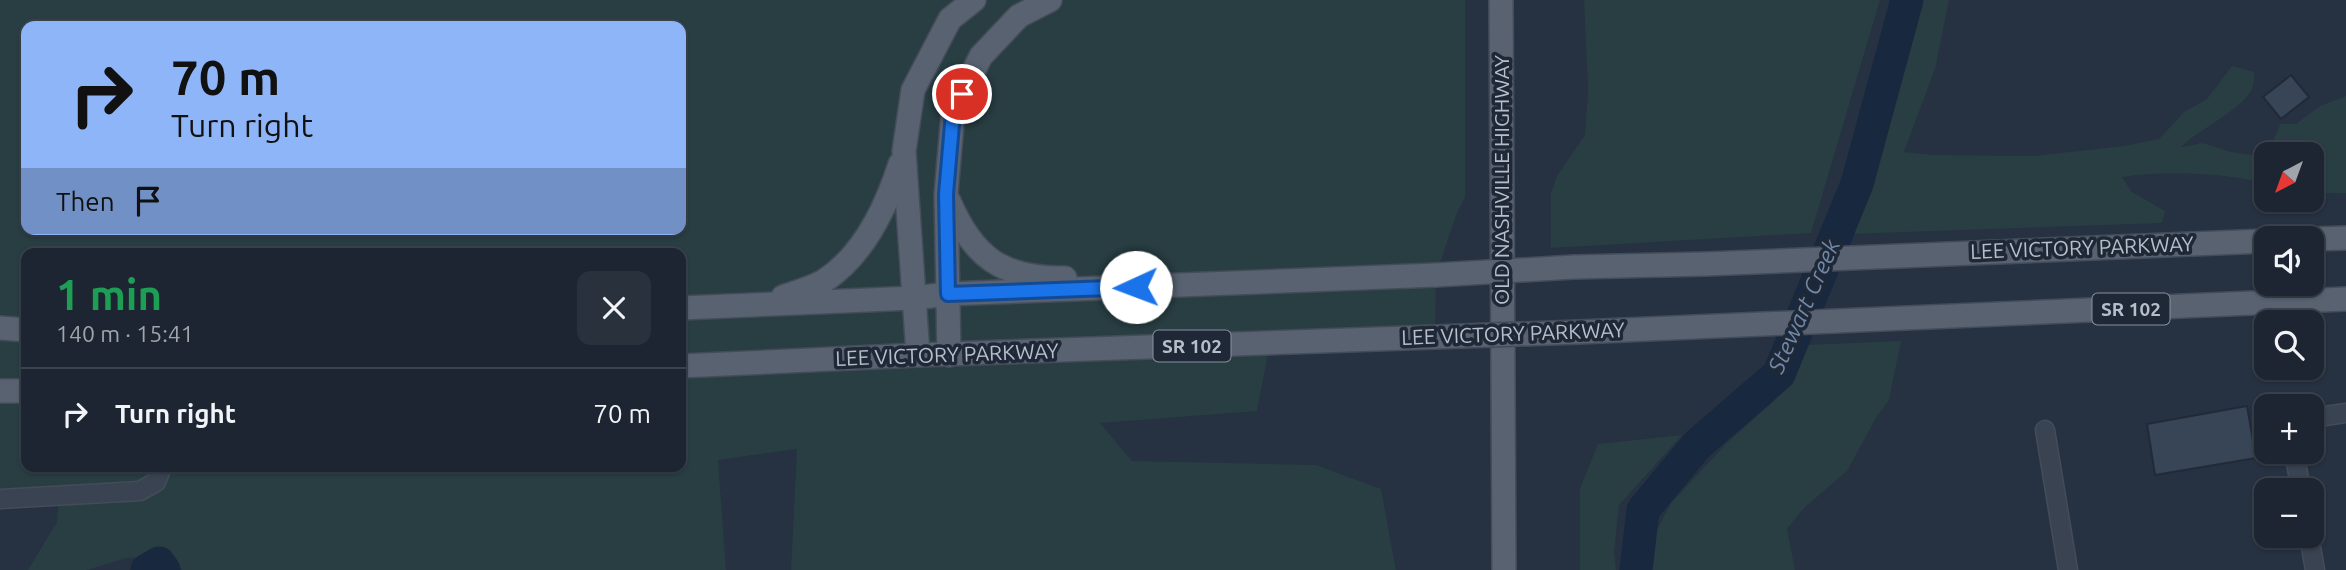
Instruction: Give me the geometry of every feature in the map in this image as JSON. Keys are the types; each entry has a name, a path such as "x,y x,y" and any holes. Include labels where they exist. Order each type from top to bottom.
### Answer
{"main road":[{"path":"768,304 823,281 851,257 874,226 891,191 904,151 913,90 950,19 974,0"},
{"path":"949,355 946,194 953,113 981,56 1019,16 1050,0"},
{"name":"OLD NASHVILLE HIGHWAY","path":"1501,0 1504,570"},
{"path":"904,151 918,355"},
{"path":"946,194 967,239 981,254 1021,274 1055,278 1219,272 1270,282"},
{"path":"2324,239 2346,238"},
{"name":"LEE VICTORY PARKWAY","path":"686,308 1574,267 2254,241"},
{"name":"LEE VICTORY PARKWAY","path":"686,366 1579,332 2346,299"},
{"path":"0,328 21,330"},
{"path":"0,391 21,391"}],"street":[{"path":"2324,416 2346,413"},
{"path":"2045,430 2068,570"},
{"path":"0,499 140,491 156,482 160,472"},
{"path":"2311,548 2315,570"}],"green space":[{"path":"0,0 1465,0 1465,197 1436,275 1435,337 1270,343 1257,411 1100,423 1132,461 1316,465 1381,489 1396,570 791,570 797,449 718,460 726,570 182,570 163,557 126,558 87,570 28,570 57,522 59,497 0,499"},
{"path":"1584,0 1880,0 1811,233 1551,248 1551,193 1557,176 1585,135 1588,90"},
{"path":"1920,0 1949,0 1935,69 1904,152 1933,155 2033,156 2124,146 2159,139 2184,112 2207,99 2232,66 2254,72 2252,89 2240,104 2181,147 2203,143 2231,152 2254,155 2254,181 2194,174 2122,177 2132,192 2165,211 2162,223 1849,234 1905,63"},
{"path":"2346,96 2346,193 2324,193 2324,142 2273,142 2280,124 2296,124 2320,106"},
{"path":"1901,341 1889,400 1847,471 1804,508 1787,529 1795,570 1650,570 1649,545 1671,503 1727,443 1775,400 1804,345"},
{"path":"1682,435 1619,505 1614,552 1616,570 1580,570 1580,489 1598,444"}],"building":[{"path":"2291,75 2309,97 2281,119 2263,97"},
{"path":"2247,406 2254,458 2155,475 2147,424"}],"waterway":[{"name":"Stewart Creek","path":"1636,570 1643,510 1698,444 1779,374 1857,184 1907,0"},
{"name":"Stewart Creek","path":"147,570 159,563 164,570"}],"route":[{"path":"962,94 953,113 946,194 948,294 1136,287"}]}
